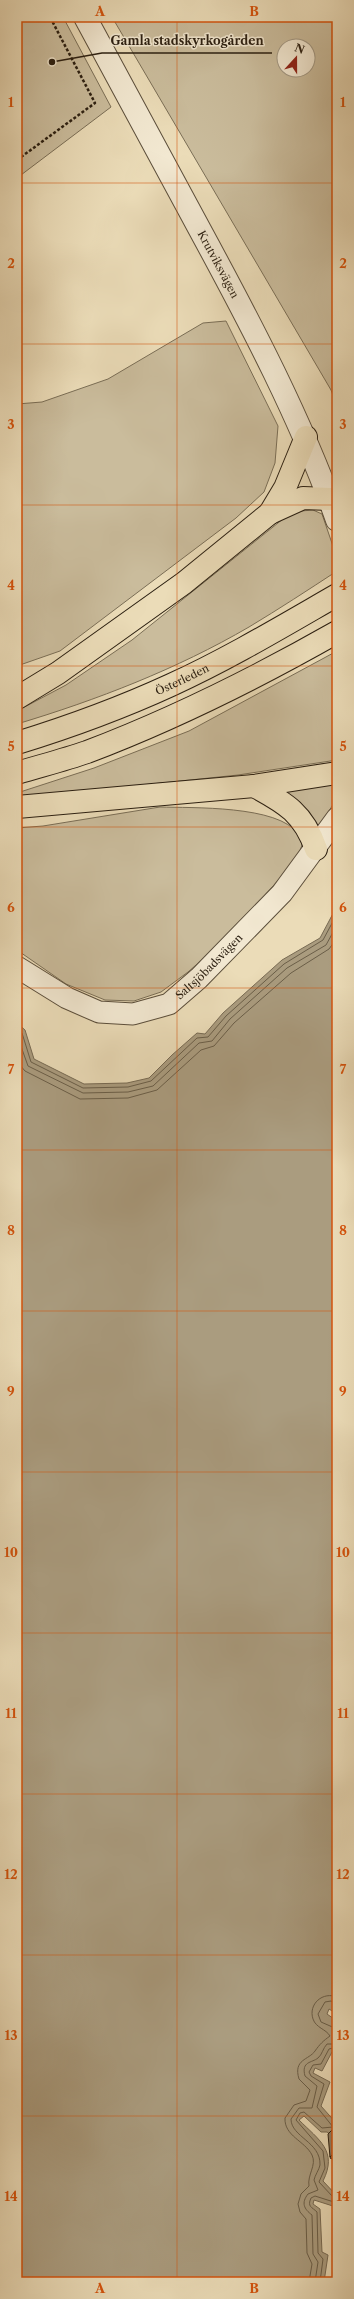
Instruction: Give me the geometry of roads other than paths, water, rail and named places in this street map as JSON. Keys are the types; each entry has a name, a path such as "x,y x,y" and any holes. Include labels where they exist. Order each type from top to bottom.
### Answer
{"highway":[{"path":"270,513 285,488 306,437"},
{"path":"17,698 58,673 184,583 270,513 303,498 330,499"},
{"name":"Österleden","path":"17,744 78,724 172,685 254,643 337,595"},
{"path":"17,773 86,752 182,713 266,672 337,632"},
{"path":"17,807 254,786 337,773"},
{"path":"254,786 292,808 310,832 316,849"}],"street":[{"name":"Krutviksvägen","path":"84,17 232,290 306,437 337,520"},
{"name":"Saltsjöbadsvägen","path":"17,967 67,998 99,1012 132,1014 169,1004 199,978 282,892 316,849 337,818"}],"water":[{"path":"337,906 337,2014 329,2009 327,2014 337,2021 337,2055 332,2052 322,2071 315,2068 313,2073 330,2082 321,2106 337,2124 337,2129 331,2135 327,2132 321,2132 304,2116 299,2120 324,2147 328,2162 327,2171 323,2181 337,2196 336,2207 314,2200 313,2204 320,2209 322,2252 328,2255 324,2282 17,2282 17,1023 25,1030 34,1059 84,1084 127,1083 149,1078 197,1033 205,1034 223,1013 282,960 320,938"}],"place":[{"name":"Gamla stadskyrkogården","path":"52,62"}]}
